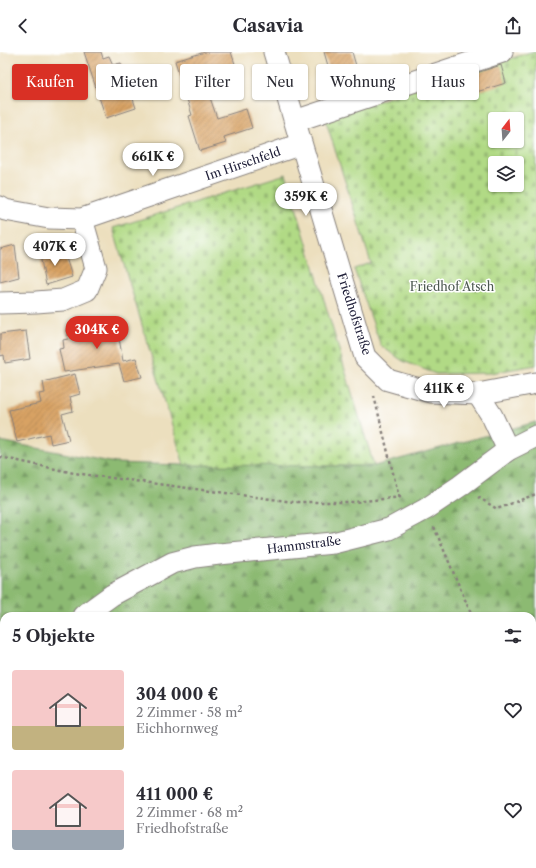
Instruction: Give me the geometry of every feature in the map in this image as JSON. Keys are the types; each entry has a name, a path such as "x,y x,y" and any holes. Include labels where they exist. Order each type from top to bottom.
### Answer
{"street":[{"name":"Friedhofstraße","path":"274,52 365,356 388,380 430,392 478,394 536,383"},
{"path":"295,121 502,52"},
{"name":"Im Hirschfeld","path":"0,208 49,218 82,219 302,144"},
{"path":"0,303 63,300 87,290 96,268 82,219"},
{"path":"478,394 492,416 508,450"},
{"name":"Hammstraße","path":"89,612 112,595 172,563 195,557 219,554 333,543 389,529 426,509 508,450 536,436"}],"path":[{"path":"374,394 399,498"},
{"path":"0,457 74,473 294,502 354,502 407,496"},
{"path":"460,486 497,509 536,494"},
{"path":"426,509 470,612"}],"green space":[{"name":"Friedhof Atsch","path":"531,52 536,52 536,365 490,373 436,374 403,361 381,346 354,269 371,263 325,118 381,100 409,100 409,91 417,89 417,100 479,100 479,69"},
{"path":"286,174 374,466 184,465 113,228"},
{"path":"536,422 536,612 0,612 0,441 116,463 184,465 374,466"}],"building":[{"path":"84,52 101,52 103,58 109,56 113,64 96,64 96,88"},
{"path":"205,52 231,52 235,64 180,64 180,77 175,61"},
{"path":"324,52 352,52 356,64 327,64"},
{"path":"501,65 506,83 479,91 479,72"},
{"path":"100,100 133,100 136,108 106,118"},
{"path":"187,100 211,100 217,118 246,109 252,128 224,137 226,143 200,151 189,116 192,115"},
{"path":"15,245 19,277 0,282 0,249"},
{"path":"63,248 72,277 46,285 40,255"},
{"path":"116,321 123,361 136,358 142,377 124,381 119,364 64,372 59,349 64,348 63,340 68,339 66,330"},
{"path":"26,331 30,359 5,363 4,355 0,356 0,334"},
{"path":"75,374 80,394 70,397 73,411 62,414 69,440 51,444 49,434 17,442 9,410 41,403 39,394 45,393 43,382"}]}
